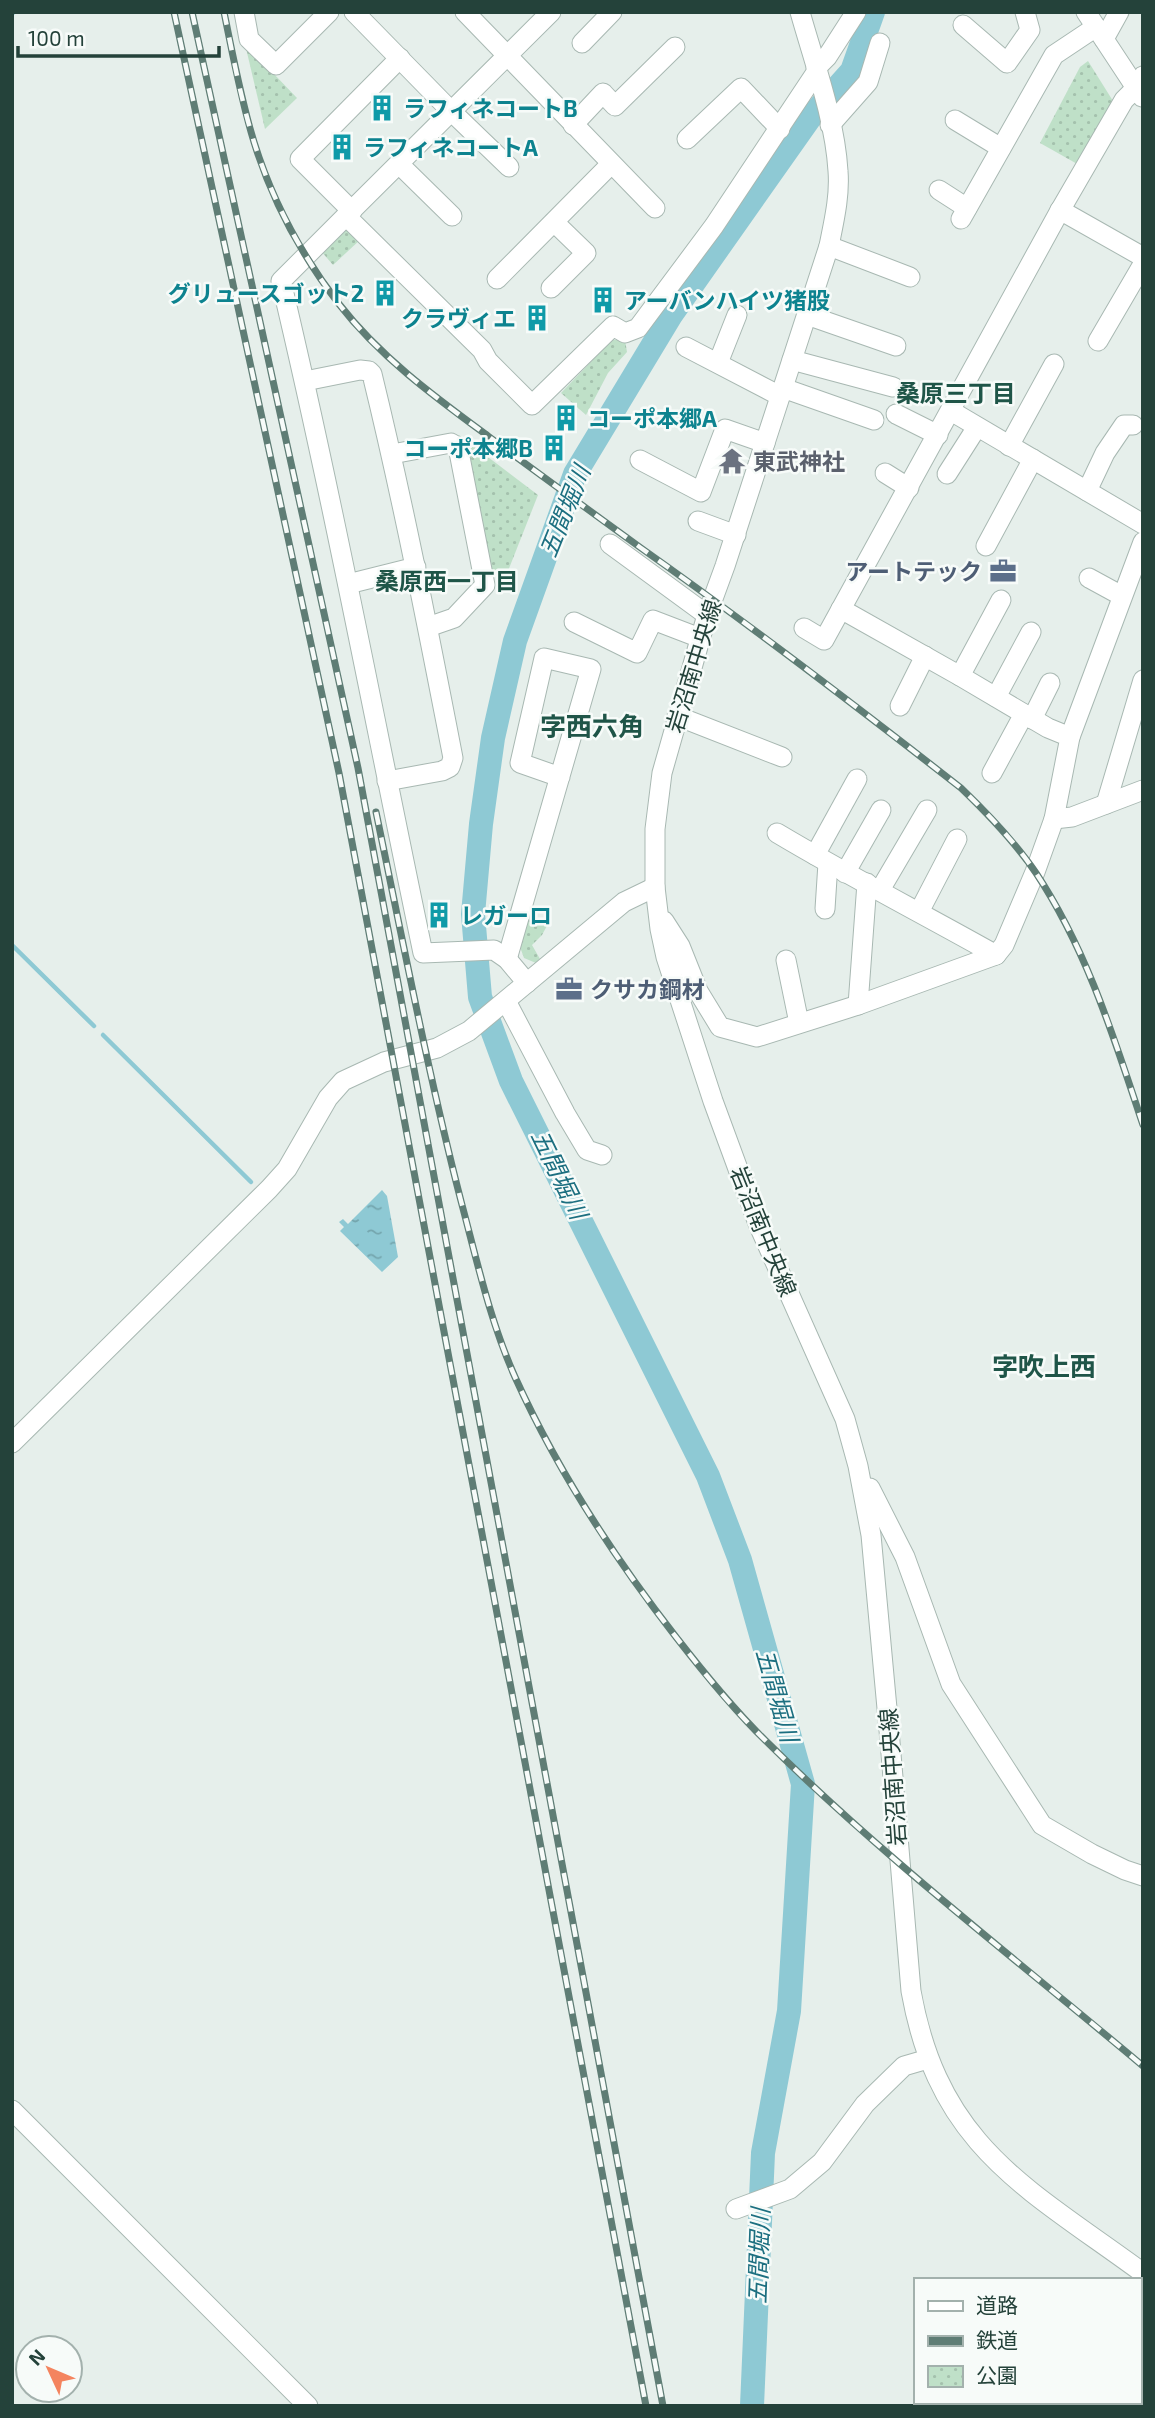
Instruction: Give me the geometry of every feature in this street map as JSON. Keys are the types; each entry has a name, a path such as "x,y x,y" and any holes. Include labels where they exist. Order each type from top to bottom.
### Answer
{"street":[{"path":"244,12 249,39 276,65 328,12"},
{"path":"354,12 509,167"},
{"path":"465,12 655,208"},
{"path":"527,983 500,955 423,953 305,380 281,281 551,12"},
{"path":"582,43 612,12"},
{"path":"800,12 817,72"},
{"path":"400,58 300,159 532,405 613,326 625,333 638,328 714,226 856,12"},
{"path":"963,24 1007,63 1030,30 1025,12"},
{"path":"939,190 964,213 1055,55 1119,12"},
{"path":"804,628 824,639 1060,210 1124,100 1141,87 1095,26"},
{"path":"829,121 868,82 880,43"},
{"path":"573,125 603,93 615,106 675,47"},
{"name":"岩沼南中央線","path":"817,72 838,173 837,204 830,246 736,535 707,615 662,773 655,829 655,887 658,911 666,957 717,1114 759,1226 845,1419 858,1465 866,1502 873,1563 911,1991 918,2029 928,2059 961,2122 1000,2167 1140,2275"},
{"path":"687,139 741,89 780,129"},
{"path":"955,120 1001,148"},
{"path":"399,164 452,216"},
{"path":"497,279 611,164"},
{"path":"1060,210 1143,257"},
{"path":"551,288 586,253 554,222"},
{"path":"830,246 910,277"},
{"path":"1098,341 1143,264"},
{"path":"718,363 737,315"},
{"path":"807,315 896,346"},
{"path":"686,347 782,392 874,420"},
{"path":"792,360 893,387"},
{"path":"1009,446 1054,364"},
{"path":"305,380 360,370 372,373 428,627 453,758 450,766 442,771 387,781"},
{"path":"951,411 1143,524"},
{"path":"896,414 938,435"},
{"path":"1087,491 1105,453 1124,425 1133,425"},
{"path":"947,474 977,427"},
{"path":"640,460 701,492 725,429 765,443"},
{"path":"392,454 451,443 458,447 485,585 454,618 428,627"},
{"path":"986,546 1033,459"},
{"path":"885,473 909,488"},
{"path":"698,521 736,535"},
{"path":"658,911 680,946 698,991 720,1027 757,1037 858,1005 996,955 1004,945 1054,819 1070,737 1143,542"},
{"path":"610,544 707,615"},
{"path":"348,584 415,567"},
{"path":"1090,578 1122,596"},
{"path":"960,676 1001,600"},
{"path":"841,609 1028,716 1070,737"},
{"path":"575,622 637,653 653,620 700,638"},
{"path":"996,697 1031,632"},
{"path":"900,706 925,656"},
{"path":"500,955 560,777 592,669 544,658 520,763 560,777"},
{"path":"1105,804 1143,680"},
{"path":"992,773 1050,683"},
{"path":"677,716 782,757"},
{"path":"825,909 821,859 857,779"},
{"path":"1054,819 1072,817 1143,790"},
{"path":"845,873 881,810"},
{"path":"858,1005 874,887 927,810"},
{"path":"778,832 845,873 996,955"},
{"path":"919,912 957,839"},
{"path":"12,1443 269,1189 287,1169 327,1098 343,1081 384,1062 437,1048 469,1031 624,902 655,887"},
{"path":"786,960 799,1023"},
{"path":"503,1003 587,1150 602,1154"},
{"path":"858,1465 905,1557 951,1684 1030,1808 1042,1825 1092,1854 1143,1876"},
{"path":"736,2209 790,2189 822,2162 865,2104 904,2066 928,2059"},
{"path":"12,2110 308,2406"}],"green space":[{"path":"245,44 297,98 265,129"},
{"path":"1088,61 1113,101 1079,165 1040,143 1080,67"},
{"path":"352,229 361,239 333,265 321,251 344,230"},
{"path":"612,340 625,340 627,352 608,373 586,415 561,393"},
{"path":"459,435 538,495 508,571 488,579"},
{"path":"528,916 549,922 532,945 540,959 536,963 524,958 520,947"}],"water":[{"path":"382,1190 387,1196 398,1257 382,1272 340,1231 344,1227 339,1222 343,1219 348,1224"}],"waterway":[{"name":"五間堀川","path":"752,2406 763,2153 789,2011 803,1784 740,1560 708,1476 511,1081 480,997 473,914 481,824 493,738 515,641 575,474 671,315 809,119 852,71 873,12"},
{"path":"12,945 94,1026"},
{"path":"103,1035 251,1182"}],"railway":[{"path":"174,12 339,773 646,2406"},
{"path":"192,12 358,768 663,2406"},
{"path":"224,12 245,110 261,164 301,247 339,304 372,342 428,391 802,666 961,788 981,808 1010,839 1036,873 1070,933 1098,995 1143,1125"},
{"path":"376,812 438,1104 491,1313 506,1356 531,1412 588,1512 676,1637 719,1690 766,1741 904,1867 1143,2066"}],"place":[{"name":"ラフィネコートB","path":"382,108"},
{"name":"ラフィネコートA","path":"342,147"},
{"name":"グリュースゴット2","path":"385,293"},
{"name":"アーバンハイツ猪股","path":"603,300"},
{"name":"クラヴィエ","path":"537,318"},
{"name":"コーポ本郷A","path":"566,418"},
{"name":"コーポ本郷B","path":"554,448"},
{"name":"東武神社","path":"732,461"},
{"name":"アートテック","path":"1003,571"},
{"name":"レガーロ","path":"439,915"},
{"name":"クサカ鋼材","path":"569,989"}],"district":[{"name":"桑原三丁目","path":"956,392"},
{"name":"桑原西一丁目","path":"447,580"},
{"name":"字西六角","path":"592,725"},
{"name":"字吹上西","path":"1044,1365"}]}
